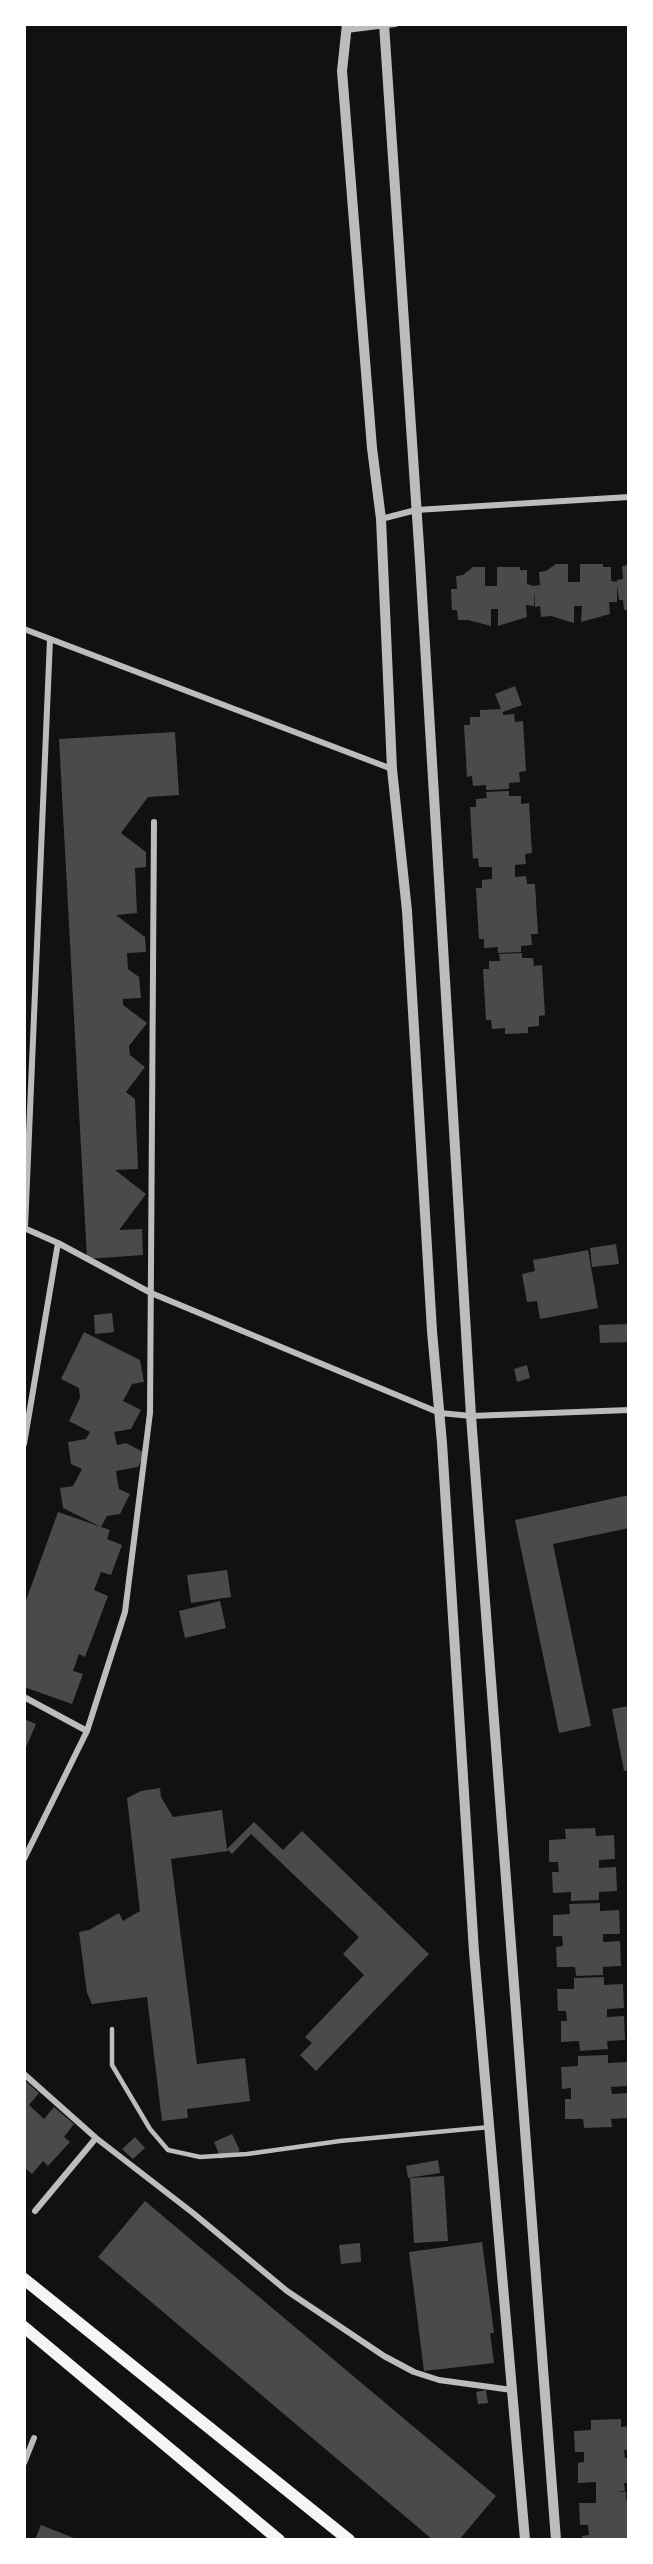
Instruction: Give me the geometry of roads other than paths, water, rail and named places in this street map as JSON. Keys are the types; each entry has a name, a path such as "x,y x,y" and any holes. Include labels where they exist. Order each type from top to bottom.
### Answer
{"main road":[{"path":"24,2279 349,2540"},
{"path":"24,2327 279,2540"}],"street":[{"path":"525,2540 474,1952 440,1413 432,1331 407,911 392,769 381,519 372,448 342,71 346,27 388,25 471,1416 556,2540"},
{"path":"381,519 416,510 629,497"},
{"path":"24,629 392,769"},
{"path":"50,639 25,1228 151,1293 440,1413 471,1416 629,1410"},
{"path":"24,1859 87,1731 125,1612 150,1413 154,822"},
{"path":"24,1444 58,1243"},
{"path":"24,1697 87,1731"},
{"path":"24,2074 96,2138 193,2213 286,2290 384,2356 414,2372 439,2380 513,2390"},
{"path":"34,2211 96,2138"},
{"path":"24,2463 34,2438"}],"lane":[{"path":"112,2029 112,2065 150,2129 168,2150 200,2157 247,2154 340,2141 490,2127"}]}
